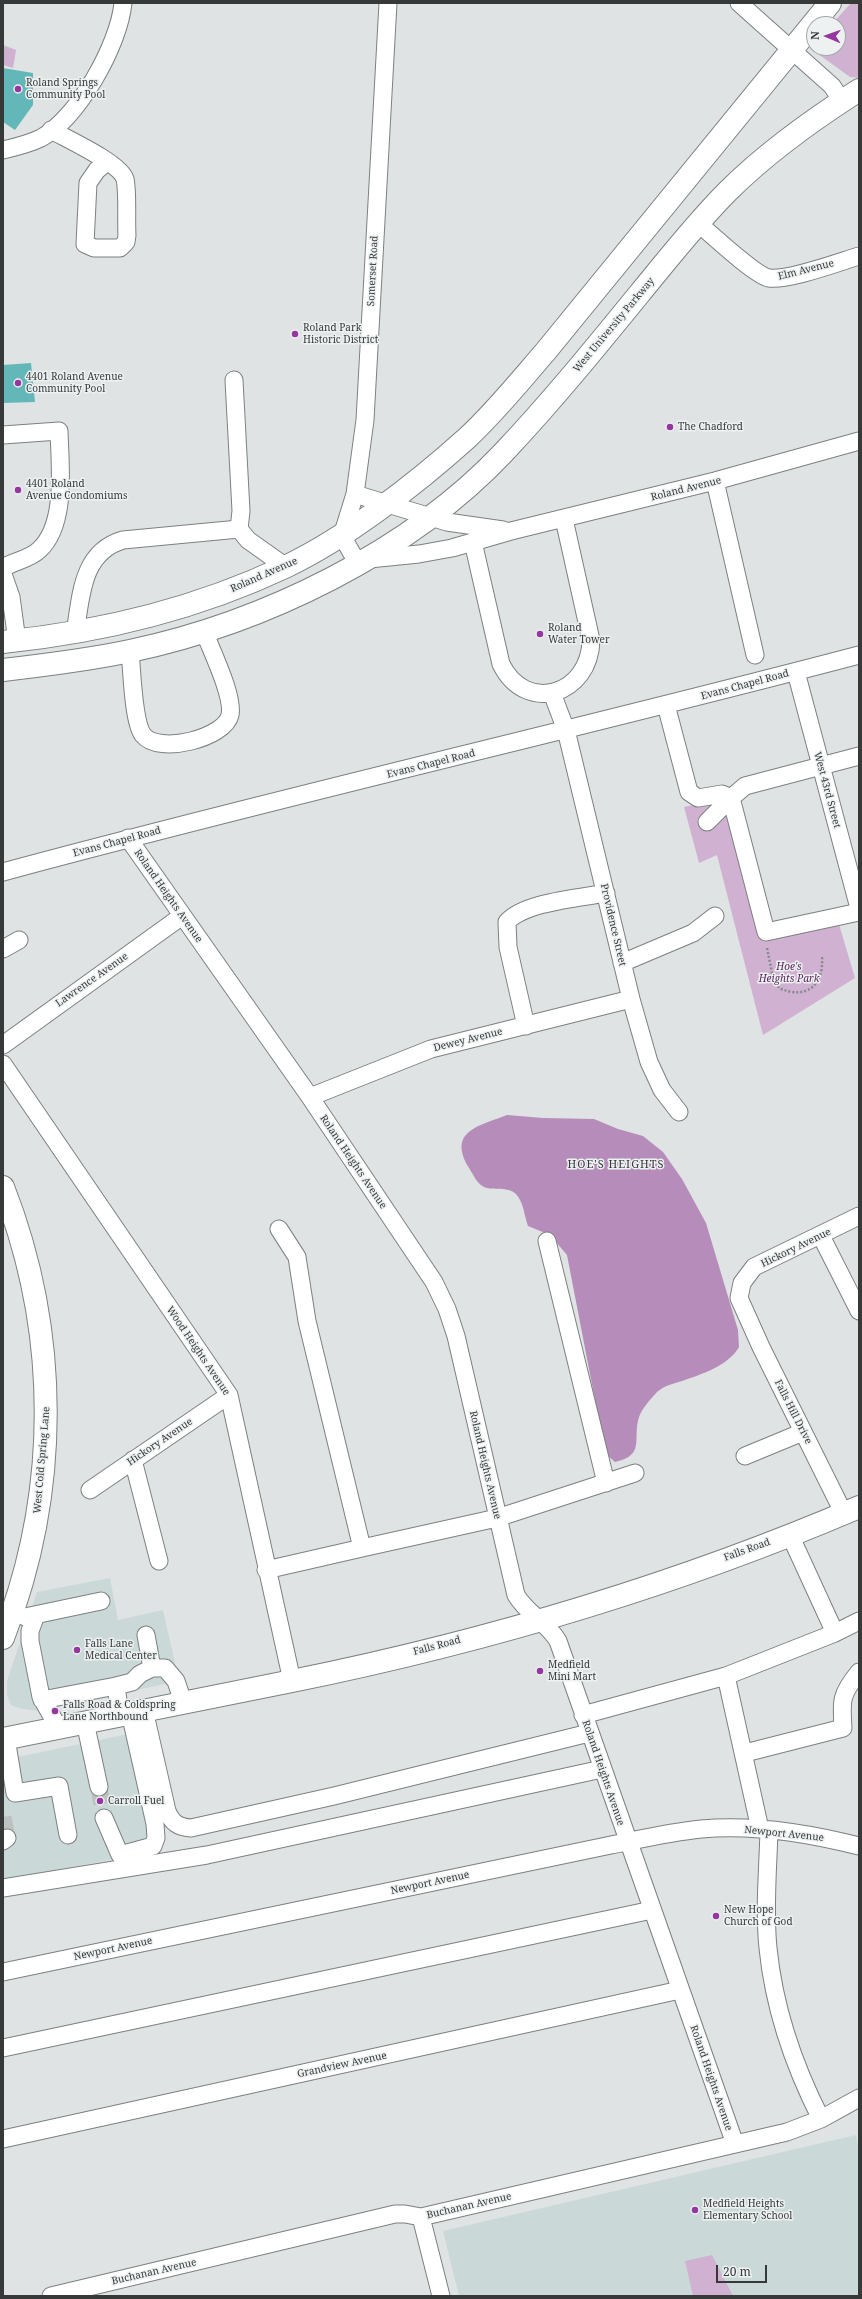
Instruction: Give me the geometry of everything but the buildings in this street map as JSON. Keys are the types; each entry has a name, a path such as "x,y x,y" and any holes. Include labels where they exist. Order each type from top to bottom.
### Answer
{"main road":[{"path":"384,504 467,438 500,404 830,3"},
{"name":"West University Parkway","path":"364,562 431,518 460,494 502,454 583,363 726,193 782,142 851,95"},
{"name":"Roland Avenue","path":"10,641 75,633 136,620 186,606 286,567 342,536 384,504"},
{"name":"Roland Avenue","path":"3,670 80,661 130,652 204,631 268,607 364,562"},
{"name":"West Cold Spring Lane","path":"3,1187 26,1252 39,1312 46,1378 47,1416 43,1472 34,1537 11,1618 3,1638"},
{"name":"Falls Road","path":"4,1738 292,1681 426,1650 538,1619 676,1576 790,1535 851,1510"}],"street":[{"path":"3,150 42,138 72,109 93,82 108,54 122,13 123,3"},
{"name":"Somerset Road","path":"342,536 355,494 366,405 388,3"},
{"path":"739,3 832,86 851,95"},
{"path":"51,130 115,166 125,179 127,235 126,242 120,248 94,248 85,244 88,183 94,173 107,162"},
{"name":"Elm Avenue","path":"699,224 751,267 770,278 796,274 859,256"},
{"path":"234,380 241,511 239,529 248,540 286,567"},
{"path":"3,435 59,431 60,492 49,539 38,551 3,568"},
{"name":"Roland Avenue","path":"364,562 419,554 473,542 511,531 714,481 859,441"},
{"path":"714,481 755,655"},
{"path":"355,494 384,504"},
{"name":"Roland Avenue","path":"384,504 431,518 474,527 511,531"},
{"path":"473,542 501,664 505,674 512,682 528,691 552,693 561,690 576,680 586,666 591,649 591,640 564,519"},
{"path":"75,633 83,584 93,560 113,542 239,529"},
{"path":"342,536 364,562"},
{"path":"3,574 11,597 10,641"},
{"path":"130,652 137,717 142,734 156,744 185,742 222,728 230,715 229,696 204,631"},
{"name":"Evans Chapel Road","path":"3,872 128,838 666,705 859,655"},
{"name":"West 43rd Street","path":"796,672 859,908"},
{"name":"Providence Street","path":"552,693 566,730 631,999 649,1062 662,1090 679,1112"},
{"path":"666,705 688,792 698,798 722,794 731,798"},
{"path":"707,822 745,786 821,768 859,756"},
{"path":"731,798 766,932 859,912"},
{"name":"Roland Heights Avenue","path":"128,838 310,1097 434,1282 447,1309 456,1336 516,1595 529,1612 553,1632 558,1640 627,1842 735,2144"},
{"path":"526,1026 508,947 507,922 520,912 538,906 606,893"},
{"name":"Lawrence Avenue","path":"3,1044 182,916"},
{"path":"622,962 693,933 715,916"},
{"path":"3,949 19,940"},
{"name":"Dewey Avenue","path":"310,1097 431,1049 631,999"},
{"name":"Wood Heights Avenue","path":"3,1064 229,1395 266,1570 292,1681"},
{"name":"Hickory Avenue","path":"744,1310 739,1298 742,1282 754,1267 821,1236 859,1216"},
{"path":"279,1229 297,1257 307,1321 362,1548"},
{"path":"821,1236 859,1311"},
{"path":"547,1241 606,1483"},
{"name":"Falls Hill Drive","path":"744,1310 803,1432 851,1510"},
{"name":"Hickory Avenue","path":"90,1490 229,1395"},
{"path":"745,1456 803,1432"},
{"path":"133,1460 159,1561"},
{"path":"266,1570 497,1518 635,1473"},
{"path":"790,1535 835,1633"},
{"path":"11,1618 36,1615 101,1601"},
{"path":"36,1615 30,1631 30,1641 42,1700 58,1727"},
{"path":"583,1715 726,1676 835,1633 859,1621"},
{"path":"146,1635 152,1668"},
{"path":"42,1700 132,1682 140,1674 152,1668 165,1668 176,1681 183,1702"},
{"path":"745,1753 843,1728 841,1700 844,1691 859,1672"},
{"path":"726,1676 765,1829 767,1928 773,1975 787,2038 806,2091 821,2119"},
{"path":"116,1686 132,1712 166,1811 170,1818 180,1827 191,1828 334,1796 590,1733"},
{"path":"104,1818 120,1855 153,1846 156,1838 155,1824 132,1712"},
{"path":"86,1722 99,1787"},
{"path":"4,1738 9,1794 59,1786 68,1835"},
{"path":"3,1888 206,1855 602,1769"},
{"name":"Newport Avenue","path":"3,1972 627,1842 702,1829 765,1829 811,1835 859,1846"},
{"path":"3,2048 652,1910"},
{"name":"Grandview Avenue","path":"3,2139 680,1990"},
{"name":"Buchanan Avenue","path":"50,2296 395,2214 421,2217 787,2132 821,2119 859,2098"},
{"path":"421,2217 441,2296"}],"path":[{"path":"766,932 765,941 773,978 779,988 795,992 813,987 820,979 823,968 822,957"}],"shaded area":[{"path":"507,1115 543,1118 594,1119 618,1129 643,1136 663,1152 682,1179 706,1223 738,1330 739,1347 734,1354 714,1368 666,1386 657,1392 640,1414 637,1425 636,1445 631,1455 625,1459 615,1462 608,1456 601,1431 567,1255 550,1235 528,1226 522,1205 516,1194 509,1190 488,1188 479,1184 463,1156 462,1146 464,1138 469,1132 477,1127"},
{"path":"110,1578 118,1620 163,1610 179,1681 39,1711 22,1709 11,1705 7,1694 7,1681 37,1592"},
{"path":"138,1732 162,1850 3,1880 3,1760"},
{"name":"Medfield Heights Elementary School","path":"856,2135 859,2151 859,2296 459,2296 443,2231"}],"green space":[{"path":"851,3 859,3 859,78 850,77 821,56 846,56 846,16 839,16"},
{"path":"3,45 16,50 13,68 3,65"},
{"name":"Hoe's Heights Park","path":"725,798 761,939 838,921 855,978 763,1035 717,855 699,863 684,807"},
{"path":"712,2255 733,2296 693,2296 685,2261"}],"water":[{"name":"Roland Springs Community Pool","path":"3,68 33,73 33,105 15,130 3,122"},
{"name":"4401 Roland Avenue Community Pool","path":"31,363 35,402 3,403 3,365"}],"tunnel":[{"path":"99,1787 104,1818"},
{"path":"3,1817 7,1838"}],"place":[{"name":"Roland Springs Community Pool","path":"18,89"},
{"name":"Roland Park Historic District","path":"295,334"},
{"name":"4401 Roland Avenue Community Pool","path":"18,383"},
{"name":"The Chadford","path":"670,427"},
{"name":"4401 Roland Avenue Condomiums","path":"18,490"},
{"name":"Roland Water Tower","path":"540,634"},
{"name":"Falls Lane Medical Center","path":"77,1650"},
{"name":"Medfield Mini Mart","path":"540,1671"},
{"name":"Falls Road & Coldspring Lane Northbound","path":"55,1711"},
{"name":"Carroll Fuel","path":"100,1801"},
{"name":"New Hope Church of God","path":"716,1916"},
{"name":"Medfield Heights Elementary School","path":"695,2210"}],"district":[{"name":"HOE'S HEIGHTS","path":"616,1165"}]}
